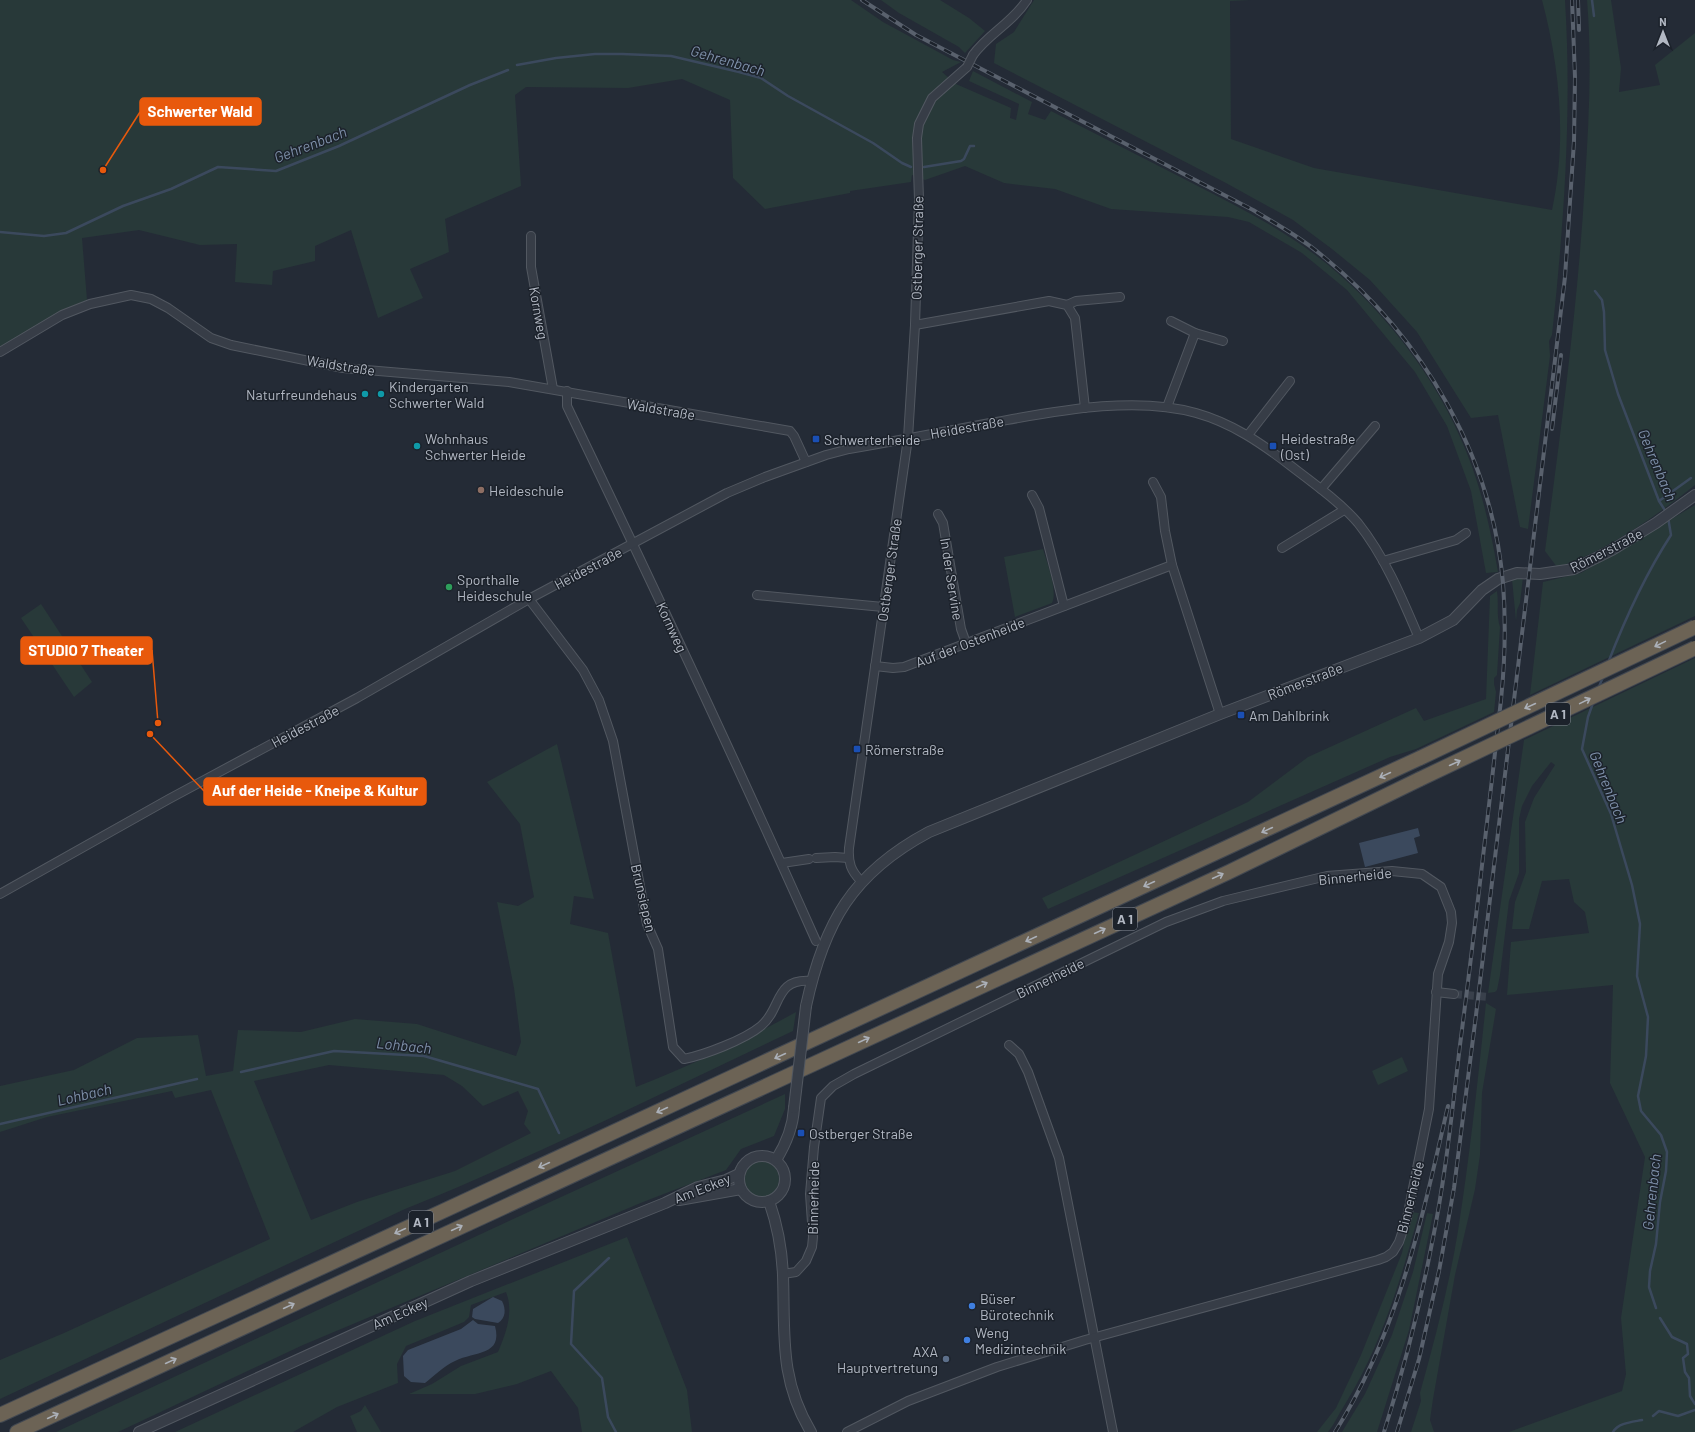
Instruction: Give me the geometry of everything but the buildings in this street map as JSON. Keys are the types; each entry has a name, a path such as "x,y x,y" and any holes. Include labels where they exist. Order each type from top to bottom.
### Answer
{"highway":[{"name":"A 1","path":"0,1415 346,1257 1420,758 1695,627"},
{"name":"A 1","path":"17,1432 1222,875 1695,648"}],"street":[{"name":"Ostberger Straße","path":"848,858 908,438 915,325 919,200 917,138 919,124 932,98 967,67 979,47 1019,12 1027,0"},
{"name":"Kornweg","path":"531,236 531,267 553,389"},
{"name":"Waldstraße","path":"0,352 62,315 90,304 131,294 151,299 168,308 211,338 231,345 343,368 509,382 790,432 794,436 806,462"},
{"path":"915,325 1049,301 1067,305 1076,301 1120,297"},
{"path":"1067,305 1076,318 1085,408"},
{"path":"1171,321 1195,332 1222,341"},
{"path":"1167,408 1195,332"},
{"path":"1248,435 1290,381"},
{"name":"Kornweg","path":"567,392 566,406 633,543 782,862 816,941"},
{"name":"Heidestraße","path":"0,894 173,797 357,698 529,599 727,493 806,462 849,450 908,438 1025,417 1105,405 1167,408 1195,413 1221,422 1248,435 1321,489 1357,522 1383,561 1419,638"},
{"path":"1321,489 1375,426"},
{"path":"1153,482 1161,497 1165,531 1172,565 1220,714"},
{"path":"1032,495 1039,508 1064,606"},
{"name":"Römerstraße","path":"861,882 870,872 899,849 929,832 1220,714 1419,638 1453,620 1482,590 1498,578 1517,574 1540,574 1574,569 1612,550 1656,523 1695,495"},
{"path":"1282,548 1344,510"},
{"name":"In der Servine","path":"938,514 943,523 961,629 966,643"},
{"path":"1383,561 1456,540 1466,534"},
{"name":"Auf der Ostenheide","path":"875,666 893,668 904,667 1172,565"},
{"path":"757,596 883,607"},
{"name":"Brunsiepen","path":"529,599 586,675 599,700 613,741 647,924 658,949 673,1047 684,1059 701,1055 749,1034 766,1022 781,991 793,982 803,980 812,981"},
{"path":"776,1160 790,1131 806,1006 812,981 825,941 845,903 861,882 853,873 848,858 835,857 782,862"},
{"name":"Binnerheide","path":"783,1274 796,1272 806,1261 812,1247 813,1237 810,1194 814,1147 821,1098 834,1086 868,1067 1166,922 1223,900 1327,876 1392,871 1422,874 1441,887 1451,912 1452,924 1449,942 1438,974 1429,1109 1407,1218 1399,1242 1393,1252 1382,1258 1085,1340 998,1367 908,1401 847,1432"},
{"path":"1436,992 1454,994"},
{"path":"1009,1045 1018,1054 1028,1072 1059,1158 1096,1338 1113,1432"},
{"path":"761,1155 769,1156 776,1160 782,1166 785,1174 785,1183 782,1190 777,1197 769,1201 763,1202 750,1199 741,1188 739,1174 742,1167 747,1161 761,1155"},
{"name":"Am Eckey","path":"139,1432 471,1281 665,1203 698,1187 726,1180 739,1174"},
{"name":"Am Eckey","path":"665,1203 741,1188"},
{"path":"769,1201 779,1243 783,1274 783,1328 788,1376 794,1397 810,1432"}],"shaded area":[{"path":"0,0 851,0 883,22 953,60 961,62 942,72 956,84 1011,108 1010,118 1016,120 1019,104 969,81 973,71 1032,102 1028,114 1045,120 1051,111 1248,212 1276,228 1329,265 1377,311 1399,337 1437,392 1453,421 1477,481 1489,526 1498,572 1486,573 1471,491 1447,426 1415,372 1347,290 1302,253 1249,222 1228,217 1111,209 1055,189 1004,183 965,166 925,180 912,175 911,182 850,191 850,193 765,209 733,178 730,100 682,79 628,88 526,87 515,95 521,186 445,219 449,252 410,269 423,298 378,318 351,230 315,246 315,261 273,271 272,285 235,282 237,244 200,245 139,230 82,238 87,300 61,311 0,347"},
{"path":"881,0 940,0 969,18 985,31 965,53 959,47 899,13"},
{"path":"1034,0 1251,0 1230,1 1231,139 1314,168 1552,210 1557,184 1559,158 1559,105 1553,52 1542,0 1565,0 1568,84 1566,168 1552,335 1549,341 1550,356 1528,529 1520,527 1498,415 1471,418 1417,332 1370,280 1293,220 1226,183 994,63 996,44 1014,32"},
{"path":"1587,0 1611,0 1621,68 1619,92 1660,85 1655,65 1695,33 1695,485 1647,521 1611,543 1574,561 1557,567 1545,551 1568,367 1582,228 1588,136 1589,23"},
{"path":"1695,505 1695,616 1530,695 1543,582 1581,573"},
{"path":"1043,549 1053,584 1054,598 1052,603 1015,617 1004,557"},
{"path":"1523,577 1520,603 1517,610 1516,621 1512,579"},
{"path":"1497,591 1498,618 1500,627 1497,675 1494,678 1496,692 1494,712 1416,749 1390,757 1048,909 1042,898 1248,802 1308,757 1416,708 1424,721 1486,699 1490,596"},
{"path":"41,604 92,682 74,697 21,618"},
{"path":"1695,658 1695,1432 1509,1432 1622,1391 1626,1374 1621,1318 1645,1157 1610,1083 1613,985 1507,995 1511,942 1589,933 1585,912 1574,902 1569,879 1542,881 1529,929 1512,929 1515,902 1526,872 1525,822 1534,798 1555,765 1551,762 1532,786 1522,806 1519,819 1519,873 1509,901 1497,990 1495,992 1488,993 1524,740"},
{"path":"557,744 594,899 574,896 570,924 608,933 636,1087 717,1052 796,1012 793,1031 600,1123 454,1189 405,1209 0,1399 0,1360 64,1333 270,1239 211,1090 175,1098 172,1091 47,1117 0,1132 0,1086 74,1070 137,1038 198,1035 206,1076 233,1071 238,1030 301,1032 355,1019 417,1024 516,1056 521,1042 514,988 497,902 518,906 534,897 520,824 487,782","holes":["329,1065 444,1075 462,1086 483,1106 518,1091 528,1111 524,1124 531,1133 455,1171 357,1202 311,1220 254,1081"]},
{"path":"1486,1003 1496,1009 1482,1093 1480,1155 1475,1189 1455,1275 1433,1399 1430,1420 1434,1432 1411,1432 1421,1401 1420,1393 1441,1312 1458,1231 1470,1146"},
{"path":"1402,1057 1408,1071 1378,1085 1372,1071"},
{"path":"785,1094 785,1109 774,1136 741,1149 726,1170 643,1202 303,1345 118,1432 56,1432 511,1220"},
{"path":"765,1161 774,1166 778,1172 778,1186 774,1192 765,1197 757,1197 748,1192 744,1186 743,1175 748,1166 754,1162"},
{"path":"1410,1212 1419,1213 1401,1275 1380,1335 1359,1381 1333,1425 1328,1432 1317,1432 1336,1408 1361,1355 1402,1253"},
{"path":"1427,1213 1433,1214 1409,1330 1377,1432 1342,1432 1365,1394 1392,1335 1413,1272"},
{"path":"627,1237 687,1390 692,1432 582,1432 578,1408 551,1371 517,1384 475,1394 409,1394 432,1384 461,1366 498,1352 504,1337 509,1315 506,1292 471,1305 469,1317 464,1322 406,1346 397,1364 398,1383 337,1407 293,1432 175,1432 415,1321"},
{"path":"365,1405 381,1432 357,1432 350,1416 361,1411"}],"water":[{"path":"1418,828 1420,836 1414,838 1418,853 1365,867 1359,843"},
{"path":"493,1297 502,1301 505,1310 501,1321 498,1323 475,1319 472,1317 473,1309"},
{"path":"473,1320 478,1324 495,1326 495,1343 491,1348 451,1363 425,1383 411,1382 404,1376 403,1356 408,1350 461,1329"}],"waterway":[{"path":"1592,0 1594,16"},
{"name":"Gehrenbach","path":"517,65 556,58 595,54 622,54 671,56 739,72 761,78 788,96 873,143 902,163 911,167"},
{"name":"Gehrenbach","path":"0,232 44,236 66,233 123,206 171,189 218,167 276,171 339,146 470,85 508,70"},
{"path":"924,167 961,161 964,159 970,146 974,146"},
{"name":"Gehrenbach","path":"1595,291 1602,300 1604,312 1605,350 1618,394 1659,501 1666,512"},
{"path":"1659,501 1691,478"},
{"name":"Gehrenbach","path":"1608,663 1636,598 1671,535 1668,517"},
{"name":"Gehrenbach","path":"1598,689 1603,677"},
{"name":"Gehrenbach","path":"1593,703 1588,717 1582,749 1611,814 1632,885 1640,924 1637,976 1648,1017 1646,1056 1638,1096 1641,1111 1661,1135 1667,1152 1666,1171 1660,1202 1656,1244 1650,1271 1649,1287 1656,1308"},
{"name":"Lohbach","path":"241,1072 334,1051 424,1056 538,1089 559,1133"},
{"name":"Lohbach","path":"0,1124 197,1079"},
{"name":"Lohbach","path":"609,1258 574,1291 571,1344 602,1378 608,1417 616,1432"},
{"name":"Gehrenbach","path":"1660,1318 1672,1337 1687,1344 1688,1354 1683,1358 1685,1372 1689,1378 1690,1396 1695,1404"},
{"path":"1653,1416 1659,1411 1678,1416 1695,1410"},
{"path":"1613,1432 1622,1425 1642,1420"}],"tunnel":[{"path":"1454,994 1488,997"}],"railway":[{"path":"862,0 916,35 1253,210 1290,232 1317,251 1360,290 1393,325 1421,363 1447,403 1468,445 1484,490 1496,536 1503,583 1505,642 1501,700 1448,1147 1440,1198 1416,1318 1398,1387 1384,1432"},
{"path":"1397,1432 1419,1359 1439,1271 1454,1188 1476,1015 1565,277 1574,141 1575,77 1572,0"},
{"path":"1578,0 1579,30"},
{"path":"1552,429 1561,355"},
{"path":"1335,1432 1357,1394 1376,1355 1392,1315 1417,1233 1448,1106"}],"place":[{"name":"Schwerter Wald","path":"103,170"},
{"name":"Naturfreundehaus","path":"365,394"},
{"name":"Kindergarten Schwerter Wald","path":"381,394"},
{"name":"Schwerterheide","path":"816,439"},
{"name":"Wohnhaus Schwerter Heide","path":"417,446"},
{"name":"Heidestraße (Ost)","path":"1273,446"},
{"name":"Heideschule","path":"481,490"},
{"name":"Sporthalle Heideschule","path":"449,587"},
{"name":"Am Dahlbrink","path":"1241,715"},
{"name":"STUDIO 7 Theater","path":"158,723"},
{"name":"Auf der Heide - Kneipe & Kultur","path":"150,734"},
{"name":"Römerstraße","path":"857,749"},
{"name":"Ostberger Straße","path":"801,1133"},
{"name":"Büser Bürotechnik","path":"972,1306"},
{"name":"Weng Medizintechnik","path":"967,1340"},
{"name":"AXA Hauptvertretung","path":"946,1359"}]}
